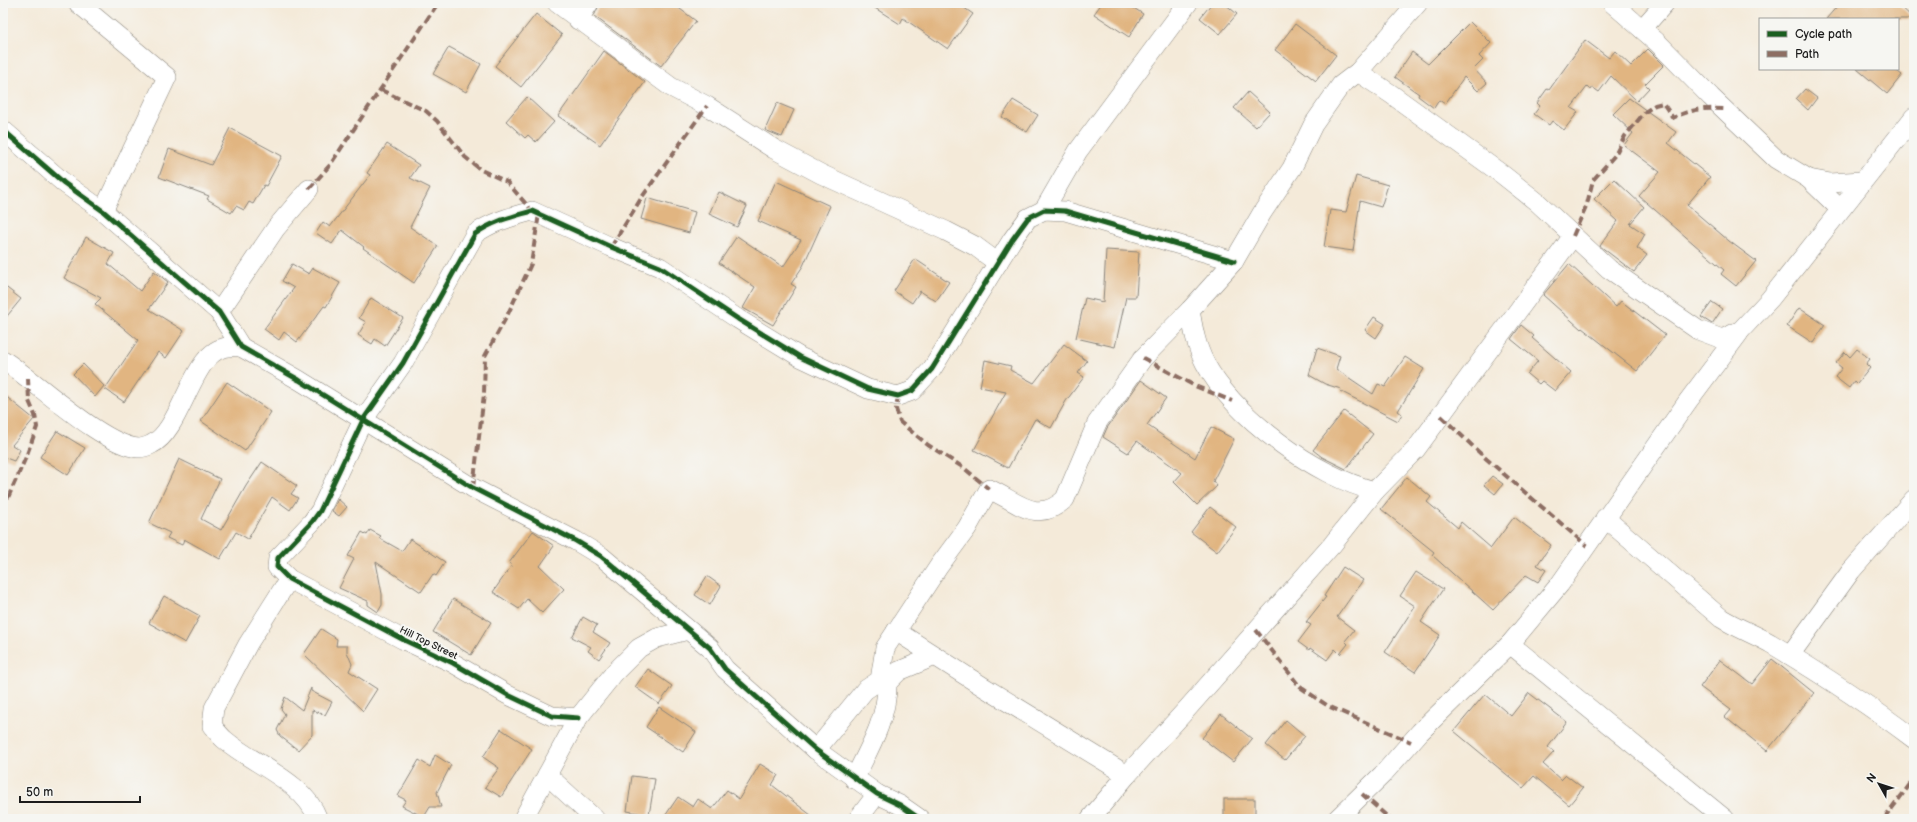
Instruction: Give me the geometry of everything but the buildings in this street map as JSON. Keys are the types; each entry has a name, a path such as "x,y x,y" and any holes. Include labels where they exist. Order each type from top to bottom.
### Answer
{"street":[{"path":"78,3 167,77 103,211"},
{"path":"557,3 578,20 671,87 707,106 774,149 821,174 946,230 975,246 998,264"},
{"path":"578,20 589,3"},
{"path":"1044,210 1078,151 1188,3"},
{"path":"854,779 878,730 888,698 884,681 885,648 939,566 967,528 989,489 1032,512 1046,511 1055,508 1065,498 1097,423 1143,358 1190,310 1234,260 1262,213 1292,168 1313,126 1341,85 1358,72 1418,3"},
{"path":"1612,3 1776,159 1808,179 1840,209"},
{"path":"1642,30 1665,3"},
{"path":"1358,72 1503,175 1537,202 1609,269 1698,330 1722,339 1741,330"},
{"path":"1337,819 1383,774 1420,732 1510,644 1560,584 1692,395 1741,330 1770,299 1914,117"},
{"path":"3,130 64,183 103,211 219,312 241,347 299,380 474,488 576,541 600,556 710,648 725,669 816,750 854,779 878,794 900,805 920,819"},
{"path":"1808,179 1830,183 1862,181"},
{"path":"219,312 276,228 309,189"},
{"path":"318,819 316,812 302,793 224,740 212,726 214,708 283,573 278,558 312,522 320,511 363,420 403,363 475,234 495,222 532,211 611,247 660,267 738,319 800,357 868,389 898,396 912,391 932,370 1028,218 1044,210 1065,211 1234,260"},
{"path":"1090,819 1126,774 1187,709 1327,551 1375,491 1416,450 1573,236"},
{"path":"1190,310 1196,342 1205,363 1232,401 1245,414 1302,458 1329,474 1360,488 1375,491"},
{"path":"3,360 98,431 116,441 138,448 151,445 162,438 193,382 212,353 222,348 241,347"},
{"path":"1790,655 1851,571 1914,499"},
{"path":"1605,518 1721,618 1734,626 1755,635 1836,683 1914,739"},
{"name":"Hill Top Street","path":"283,573 404,640 453,663 508,695 552,716 578,718"},
{"path":"656,638 668,613"},
{"path":"523,819 578,718 615,672 639,648 656,638 688,630"},
{"path":"896,631 1126,774"},
{"path":"1510,644 1725,819"},
{"path":"816,750 865,690 884,681 899,671 935,656"},
{"path":"547,775 596,819"},
{"path":"858,819 878,794"}],"marked path":[{"path":"309,189 330,165 438,3"},
{"path":"381,90 426,111 437,121 465,157 481,170 507,182 532,211"},
{"path":"1573,236 1587,204 1593,180 1615,155 1625,136 1645,112 1655,105 1663,103 1673,118 1698,110 1724,109"},
{"path":"611,247 642,197 707,106"},
{"path":"473,488 484,394 485,356 507,316 531,264 539,214"},
{"path":"1143,358 1195,386 1232,401"},
{"path":"3,509 26,457 37,427 35,415 29,401 28,378"},
{"path":"898,396 896,409 900,422 928,445 964,468 989,489"},
{"path":"1441,416 1482,455 1587,546"},
{"path":"1256,630 1300,687 1328,706 1411,742"},
{"path":"1884,819 1914,779"},
{"path":"1362,794 1390,819"}],"cycle path":[{"path":"3,130 64,183 103,211 219,312 241,347 299,380 473,488 576,541 601,556 710,648 725,669 816,750 877,794 900,805 920,819"},
{"path":"578,718 552,716 508,695 453,663 404,640 289,579 277,567 278,558 312,522 320,511 363,420 403,363 475,234 510,217 532,211 611,247 660,267 738,319 800,357 868,389 898,396 912,391 932,369 1012,240 1028,218 1044,210 1065,211 1234,261"}]}
